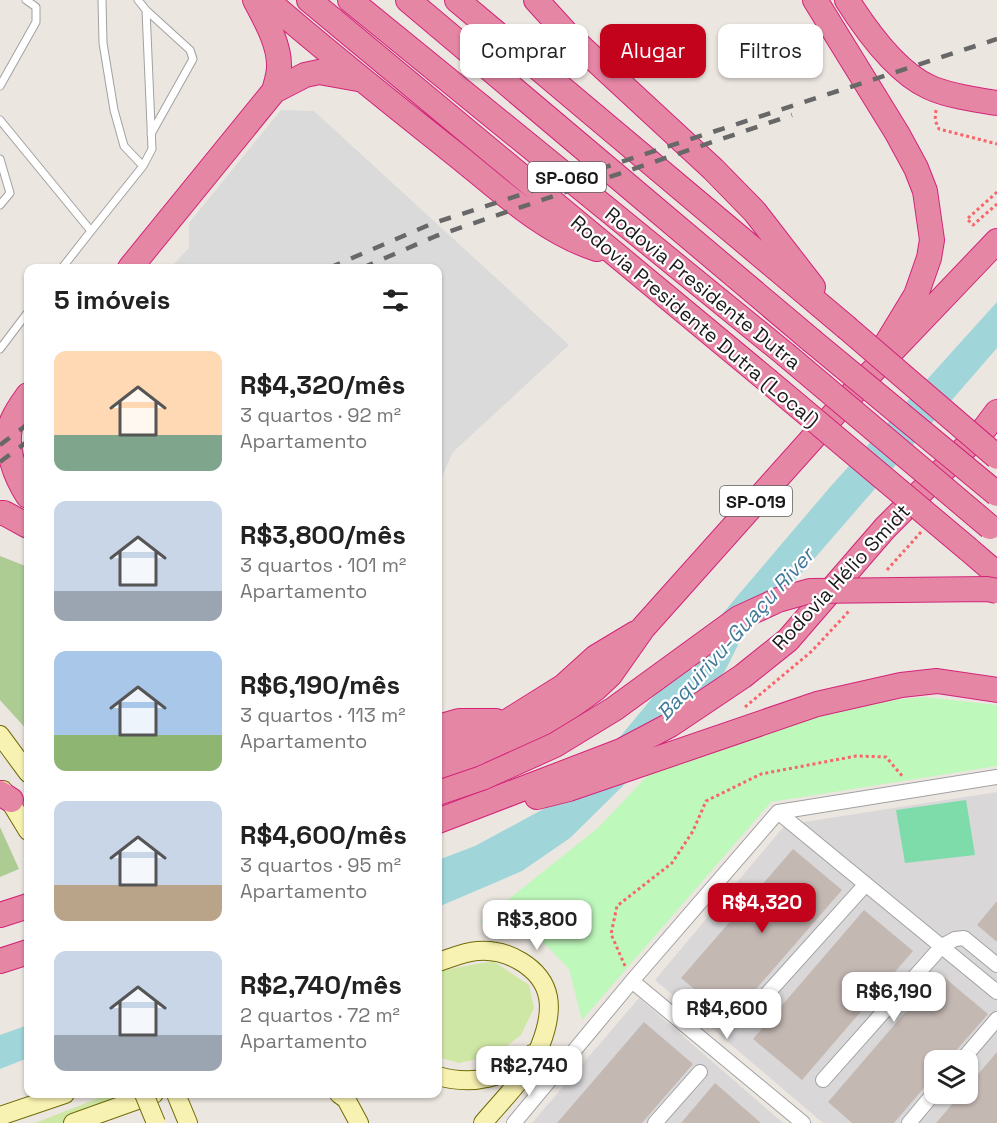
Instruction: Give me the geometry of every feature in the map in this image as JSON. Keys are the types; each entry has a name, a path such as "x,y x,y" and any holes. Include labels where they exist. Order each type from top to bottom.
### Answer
{"highway":[{"path":"255,0 270,31 279,58 274,91"},
{"path":"267,0 360,79 540,220 582,244 617,255"},
{"name":"Rodovia Presidente Dutra (Local)","path":"309,0 997,574"},
{"name":"Rodovia Presidente Dutra","path":"350,0 785,354 993,530"},
{"name":"Rodovia Presidente Dutra","path":"408,0 997,494"},
{"name":"SP-060","path":"457,0 997,457"},
{"path":"536,0 567,34 713,169 755,213 841,323"},
{"path":"815,0 902,142 925,191 930,215 932,240 924,274 916,295 870,374"},
{"path":"847,0 861,22 898,65 929,87 971,99 997,102"},
{"path":"133,264 274,91 305,75 319,72 360,79"},
{"name":"SP-019","path":"442,769 500,746 559,715 610,675 643,628 870,374 997,241"},
{"path":"24,401 11,421 9,443 16,473 24,488"},
{"name":"Rodovia Hélio Smidt","path":"442,820 621,751 670,726 743,676 788,640 885,528 993,420"},
{"path":"0,513 24,524"},
{"path":"442,793 555,746 614,709 739,618 778,600 810,591 987,589 997,591"},
{"name":"SP-019","path":"442,748 508,721 564,686 596,657 643,628"},
{"path":"442,821 569,789 817,704 901,685 937,681 997,690"},
{"path":"442,726 459,721 508,721"},
{"path":"0,962 24,953"}],"main road":[{"path":"0,735 24,768"},
{"path":"4,793 24,825"},
{"path":"442,961 478,951 500,952 517,959 536,972 548,996 548,1018 540,1046 527,1071 483,1123"},
{"path":"442,1077 470,1081 497,1077 520,1065 540,1046"},
{"path":"0,1116 53,1098"},
{"path":"73,1123 143,1098"},
{"path":"146,1098 156,1123"},
{"path":"178,1098 188,1123"},
{"path":"344,1098 359,1123"},
{"path":"92,1123 114,1108"}],"street":[{"path":"514,1123 632,981 778,812 997,777"},
{"path":"778,812 997,992"},
{"path":"748,1015 866,884"},
{"path":"823,1080 942,946 955,939 964,938 997,964"},
{"path":"632,981 803,1123"},
{"path":"971,1050 997,1019"},
{"path":"656,1123 700,1072"},
{"path":"909,1123 925,1104"}],"lane":[{"path":"0,86 36,22 36,4 26,0"},
{"path":"102,0 103,43 114,110 124,146 143,166"},
{"path":"138,0 190,50 194,59 151,134"},
{"path":"65,264 143,166 152,149 146,10"},
{"path":"2,123 91,231"},
{"path":"0,136 2,123"},
{"path":"0,159 10,193 0,205"},
{"path":"0,350 24,317"}],"path":[{"path":"944,91 938,103 935,120 939,129 997,144"},
{"path":"997,192 967,219 973,225 997,204"},
{"path":"632,981 611,934 617,906 672,863 693,831 706,801 761,774 856,756 886,757 914,790"}],"shaded area":[{"path":"281,110 314,111 569,345 453,452 442,476 442,264 174,264 189,248 189,223"},
{"path":"997,792 997,1123 823,1123 655,980 785,825"},
{"path":"639,998 783,1123 532,1123"}],"green space":[{"path":"0,556 24,565 24,727 0,700"},
{"path":"924,697 997,705 997,766 771,802 582,1020 569,969 531,930 480,922 599,827 648,775 849,704"},
{"path":"966,800 975,855 905,863 896,810"},
{"path":"0,827 19,869 0,877"},
{"path":"493,961 529,985 534,1008 521,1035 495,1055 459,1063 442,1058 442,970"},
{"path":"99,1098 124,1098 62,1123 35,1123"}],"water":[{"name":"Baquirivu-Guaçu River","path":"997,302 997,348 740,641 725,671 630,779 570,838 522,871 442,905 442,858 475,846 573,793 831,486"},
{"path":"24,1026 24,1060 0,1069 0,1035"}],"building":[{"path":"793,849 842,890 730,1019 681,978"},
{"path":"997,901 997,942 977,925"},
{"path":"864,910 913,951 802,1080 753,1039"},
{"path":"939,973 988,1014 957,1050 924,1050 924,1088 894,1123 852,1123 828,1102"},
{"path":"644,1022 693,1064 642,1123 557,1123"},
{"path":"997,1052 997,1123 936,1123 952,1104 978,1104 978,1074"},
{"path":"715,1083 761,1123 681,1123"}],"railway":[{"path":"338,264 431,224 997,39"},
{"path":"371,264 436,236 792,115"},
{"path":"0,445 24,427"},
{"path":"0,462 24,444"}]}
